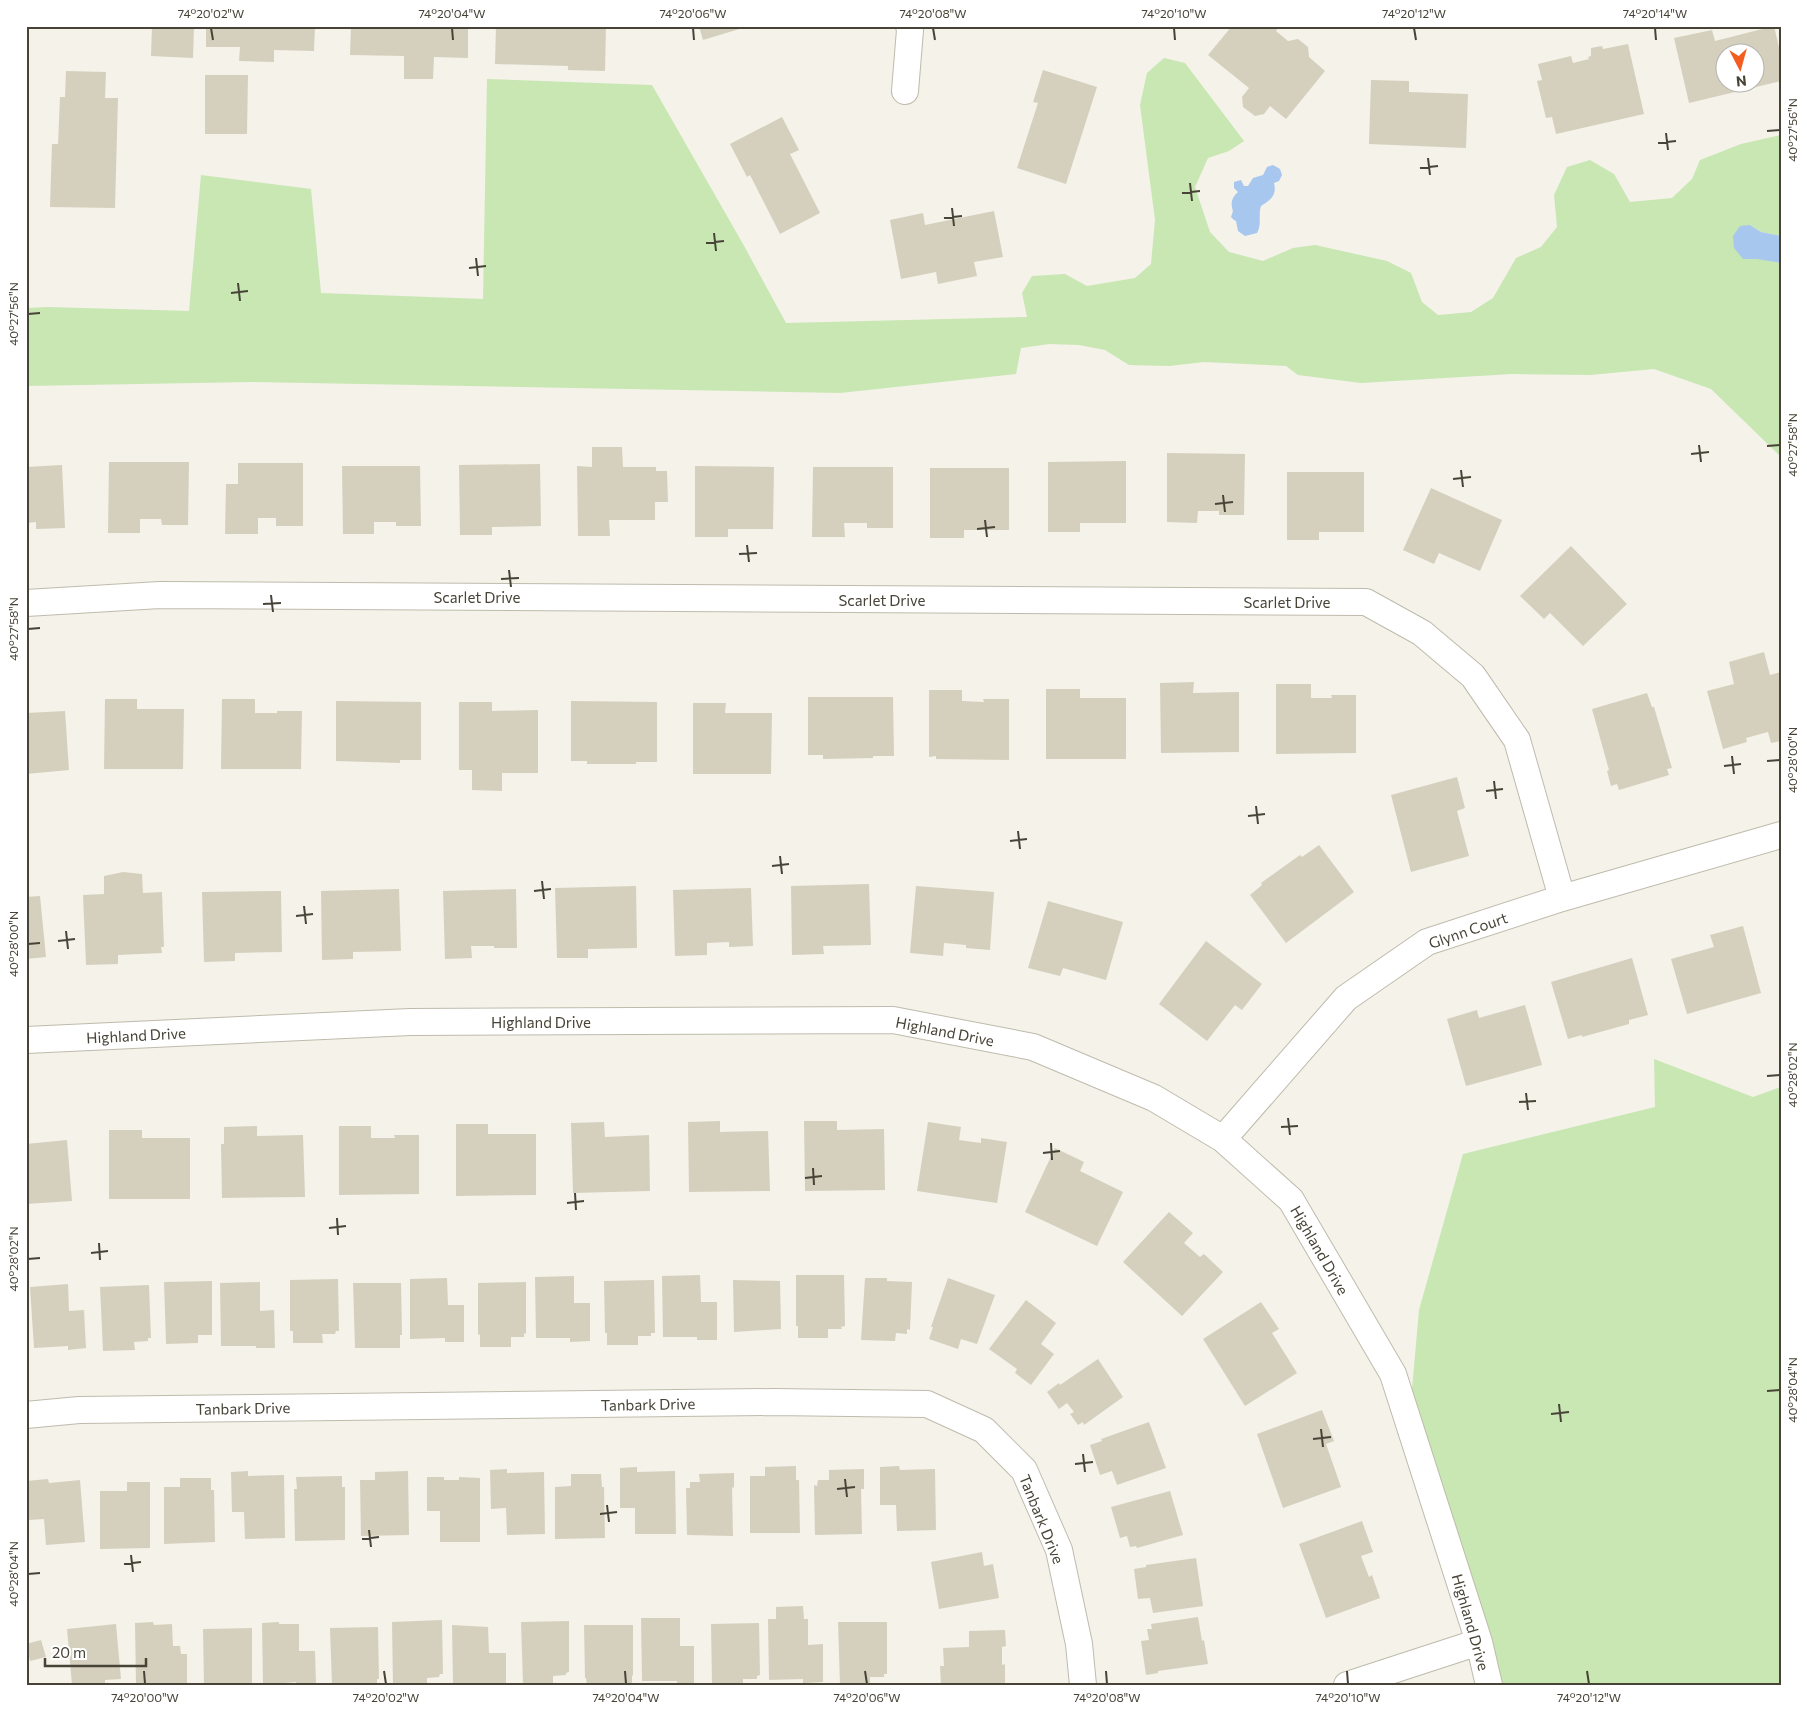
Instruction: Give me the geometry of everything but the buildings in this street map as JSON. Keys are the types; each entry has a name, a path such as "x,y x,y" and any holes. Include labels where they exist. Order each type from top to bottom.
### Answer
{"street":[{"path":"906,90 909,26"},
{"name":"Scarlet Drive","path":"26,603 160,595 1366,602 1422,633 1473,676 1517,740 1562,898"},
{"name":"Glynn Court","path":"1223,1139 1346,998 1427,942 1562,898 1781,835"},
{"name":"Highland Drive","path":"26,1040 410,1022 893,1020 1033,1047 1154,1098 1223,1139 1291,1200 1393,1374 1480,1642 1489,1685"},
{"name":"Tanbark Drive","path":"26,1415 79,1410 773,1402 927,1404 984,1430 1024,1470 1059,1550 1080,1644 1083,1685"},
{"path":"1347,1685 1480,1642"}],"green space":[{"path":"1164,58 1185,63 1244,141 1229,151 1208,158 1195,187 1210,232 1229,252 1263,261 1293,248 1315,245 1387,261 1411,273 1422,302 1438,315 1471,312 1493,298 1516,258 1541,247 1557,227 1554,195 1567,167 1590,160 1614,174 1630,202 1672,198 1692,179 1700,160 1741,144 1781,135 1781,236 1761,232 1750,225 1743,259 1757,258 1781,263 1781,457 1711,389 1654,369 1590,375 1512,374 1361,383 1298,375 1286,366 1204,362 1169,366 1129,365 1105,350 1079,345 1049,344 1021,348 1016,374 840,393 251,382 26,386 26,308 189,311 201,175 311,189 321,293 483,299 487,79 652,85 786,323 1027,317 1022,293 1032,276 1065,274 1087,286 1135,278 1151,264 1155,220 1140,105 1147,73"},
{"path":"1654,1059 1753,1097 1781,1087 1781,1685 1489,1685 1409,1423 1419,1310 1463,1154 1655,1107"}],"water":[{"path":"1273,165 1280,169 1282,175 1279,181 1274,183 1275,191 1272,197 1261,206 1257,233 1245,236 1238,231 1236,221 1231,217 1233,211 1232,200 1238,192 1234,188 1234,182 1241,180 1244,186 1248,186 1253,178 1263,175 1267,167"},
{"path":"1750,225 1761,232 1781,236 1781,263 1743,259 1734,248 1733,236 1740,226"}]}
